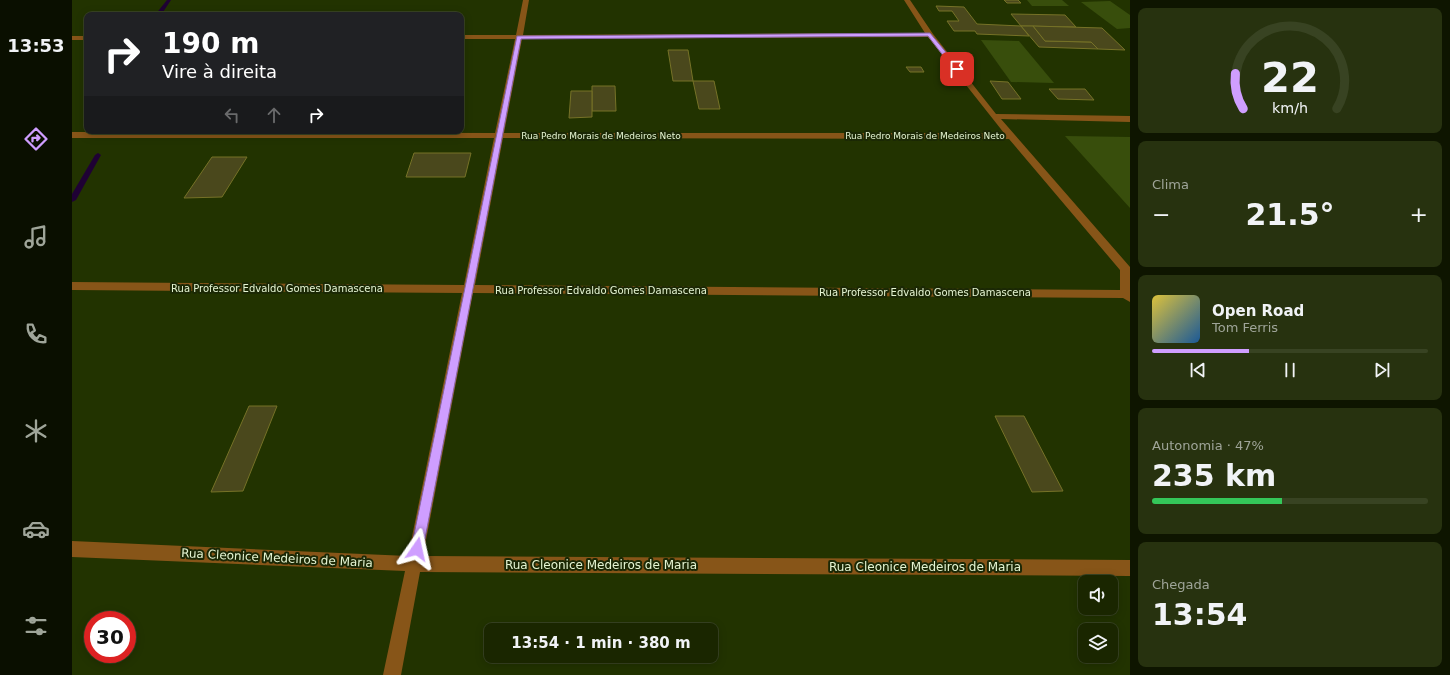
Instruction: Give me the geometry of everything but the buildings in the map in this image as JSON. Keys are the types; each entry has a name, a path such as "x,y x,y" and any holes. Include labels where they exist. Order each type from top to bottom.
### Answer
{"street":[{"path":"392,675 526,0"},
{"path":"907,0 930,35 994,116 1127,270 1129,295"},
{"path":"464,37 930,35"},
{"path":"72,38 84,38"},
{"path":"994,116 1130,119"},
{"name":"Rua Pedro Morais de Medeiros Neto","path":"72,135 1011,136"},
{"name":"Rua Professor Edvaldo Gomes Damascena","path":"72,286 1129,295"},
{"name":"Rua Cleonice Medeiros de Maria","path":"72,549 414,564 1130,568"}],"green space":[{"path":"1027,0 1062,0 1069,6 1032,6"},
{"path":"1110,1 1130,15 1130,28 1117,29 1081,2"},
{"path":"981,40 1019,41 1054,83 1011,82"},
{"path":"1065,136 1130,137 1130,208"}],"waterway":[{"path":"160,12 169,0"},
{"path":"72,200 98,155"}],"route":[{"path":"417,549 519,37 930,35 957,69"}]}
